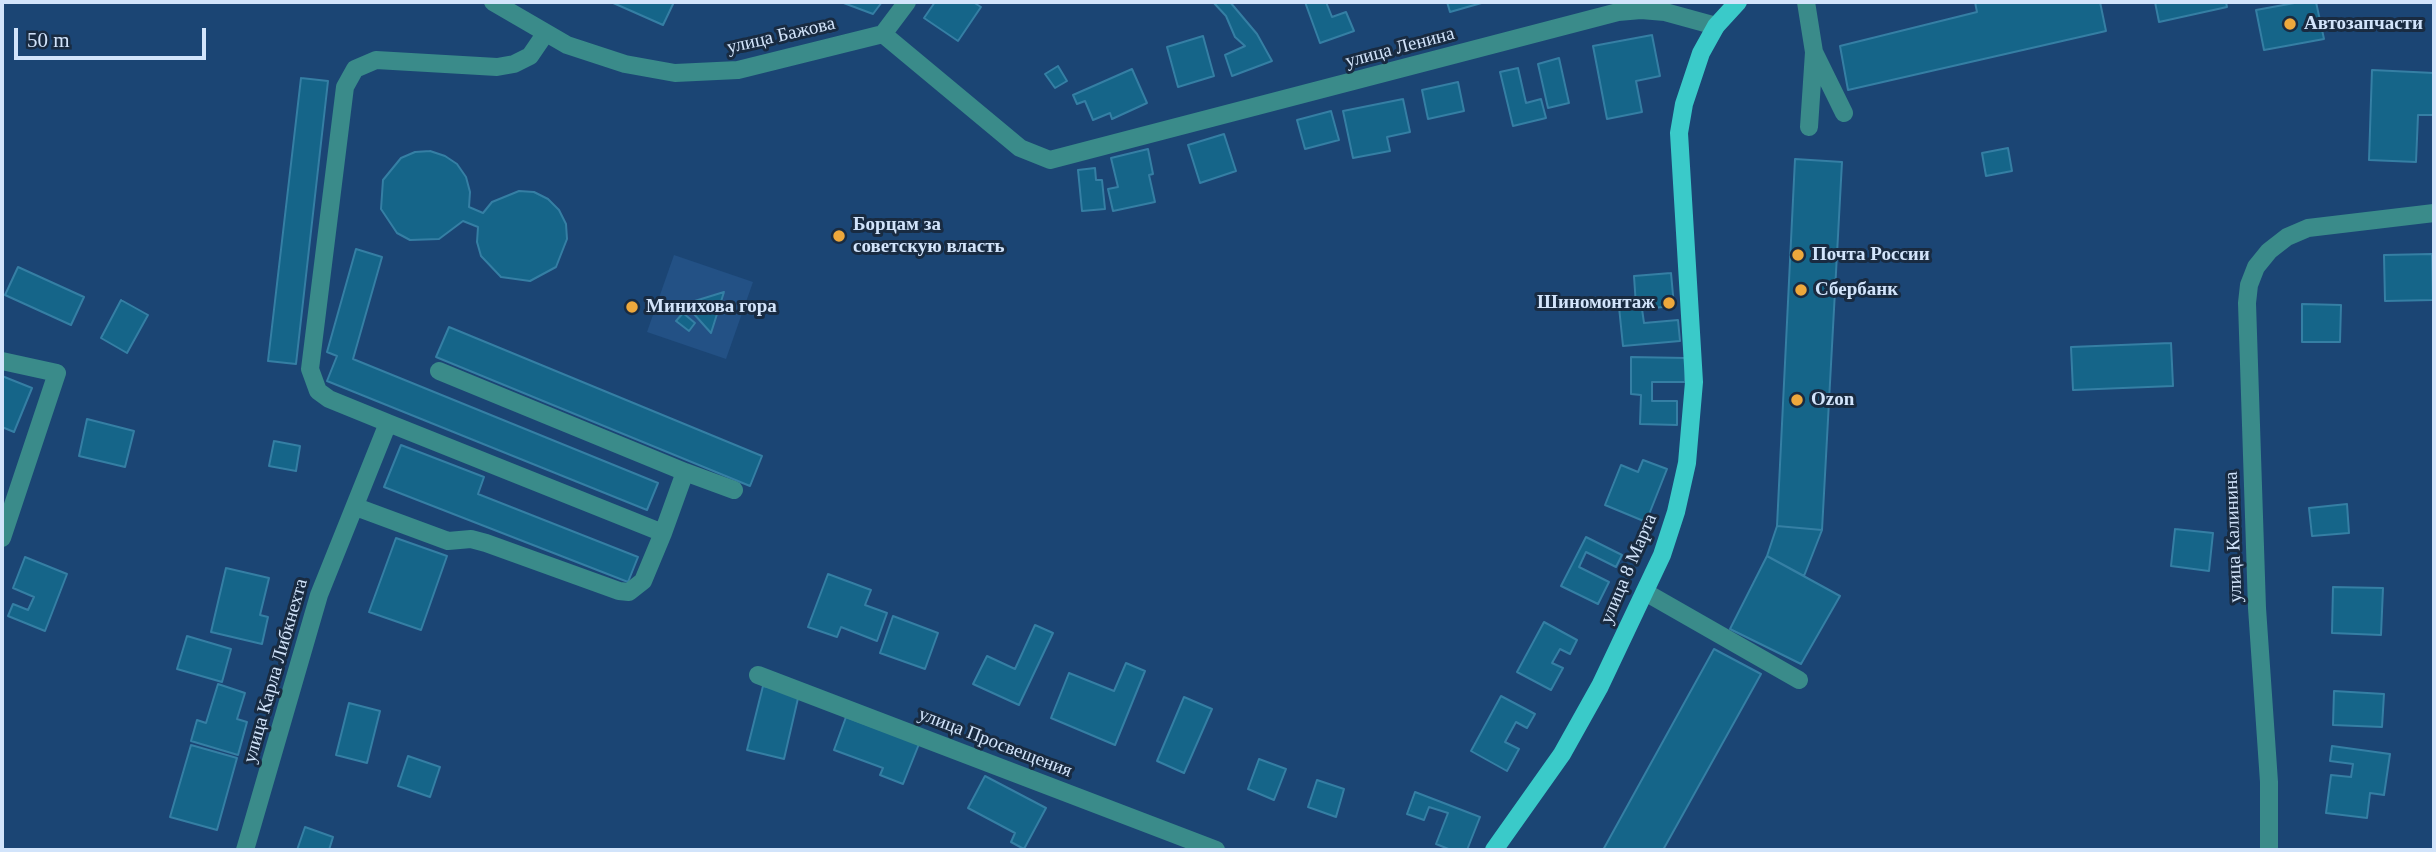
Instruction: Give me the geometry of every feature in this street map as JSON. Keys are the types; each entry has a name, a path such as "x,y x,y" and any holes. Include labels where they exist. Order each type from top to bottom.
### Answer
{"main road":[{"path":"1716,26 1738,2"},
{"name":"улица 8 Марта","path":"1494,850 1562,754 1600,686 1645,592 1669,533 1687,463 1694,383 1679,133 1691,80 1716,26"}],"street":[{"name":"улица Бажова","path":"494,2 545,34 592,54 652,71 675,74 738,70 883,34"},
{"path":"883,34 907,2"},
{"path":"1806,2 1814,52 1809,127"},
{"name":"улица Ленина","path":"883,34 1020,148 1037,157 1064,159 1616,7 1665,12 1716,26"},
{"path":"545,34 530,55 514,64 497,68 376,60 355,69 349,77 342,99 310,369 318,391 329,398 663,533"},
{"path":"1814,52 1844,113"},
{"name":"улица Калинина","path":"2269,850 2269,782 2260,667 2247,303 2256,267 2287,237 2331,223 2434,213"},
{"path":"2,361 57,373 2,538"},
{"path":"439,372 734,490"},
{"name":"улица Карла Либкнехта","path":"245,850 319,595 388,423"},
{"path":"356,507 448,541 471,539 486,543 610,589 629,592 643,582 685,472"},
{"path":"1645,592 1799,680"},
{"name":"улица Просвещения","path":"758,675 1216,850"}],"shaded area":[{"path":"674,255 753,282 726,359 647,332"}],"building":[{"path":"611,2 674,2 663,25"},
{"path":"841,2 882,2 873,14"},
{"path":"935,2 973,2 981,7 958,41 924,18"},
{"path":"1213,2 1230,2 1257,34 1272,61 1232,76 1225,55 1245,46 1235,37 1226,16"},
{"path":"1305,2 1326,2 1332,17 1346,12 1354,31 1320,43"},
{"path":"1447,2 1485,2 1450,12"},
{"path":"1975,2 2100,2 2106,31 1848,90 1840,46 1977,12"},
{"path":"2155,2 2226,2 2227,7 2159,22"},
{"name":"Автозапчасти","path":"2300,2 2316,2 2324,39 2264,50 2256,10"},
{"path":"1652,35 1660,76 1636,81 1642,112 1607,119 1593,46"},
{"path":"1203,36 1214,76 1178,87 1167,47"},
{"path":"1559,58 1569,103 1548,108 1538,64"},
{"path":"1058,66 1067,81 1055,88 1045,74"},
{"path":"1518,68 1526,103 1541,99 1546,118 1513,126 1500,72"},
{"path":"1132,69 1147,103 1112,119 1110,113 1093,120 1085,101 1077,104 1073,95"},
{"path":"2372,70 2434,73 2434,115 2418,115 2416,162 2369,160"},
{"path":"301,78 328,81 296,364 268,361"},
{"path":"1458,82 1464,111 1428,119 1422,90"},
{"path":"1403,99 1410,132 1387,137 1390,151 1353,158 1343,111"},
{"path":"1331,111 1339,140 1305,149 1297,120"},
{"path":"1224,134 1236,171 1200,183 1188,145"},
{"path":"2008,148 2012,171 1986,176 1982,153"},
{"path":"1148,149 1153,174 1149,175 1155,202 1113,211 1108,189 1118,187 1111,158"},
{"path":"430,151 457,164 466,177 470,192 469,207 483,213 492,202 519,191 534,192 548,199 559,210 566,224 567,239 556,267 530,281 501,277 481,256 477,242 478,227 463,221 439,239 410,240 397,233 381,209 383,180 401,158 415,152"},
{"path":"1795,159 1842,162 1822,530 1777,526"},
{"path":"1095,168 1096,180 1102,180 1105,209 1082,211 1078,170"},
{"path":"356,249 382,257 353,359 658,483 647,510 327,381 337,356 327,352"},
{"path":"2432,254 2433,300 2385,301 2384,255"},
{"path":"18,267 84,297 71,325 5,295"},
{"path":"1671,273 1674,306 1642,309 1644,323 1678,320 1680,341 1623,346 1619,307 1636,306 1634,276"},
{"path":"724,292 711,333 685,304"},
{"path":"121,300 148,315 127,353 101,338"},
{"path":"2302,304 2341,305 2340,342 2302,342"},
{"path":"683,313 695,323 689,331 676,321"},
{"path":"449,327 762,456 750,486 436,357"},
{"path":"2171,343 2173,386 2073,390 2071,347"},
{"path":"1631,357 1686,358 1685,382 1652,382 1652,401 1677,401 1677,425 1640,424 1641,395 1631,394"},
{"path":"2,376 32,388 14,432 2,427"},
{"path":"87,419 134,431 125,467 79,456"},
{"path":"274,441 300,446 296,471 269,466"},
{"path":"401,445 484,477 478,494 638,557 628,582 384,487"},
{"path":"1643,460 1667,469 1646,522 1605,505 1621,465 1638,472"},
{"path":"2347,504 2349,533 2312,536 2309,508"},
{"path":"1777,526 1822,530 1804,576 1767,556"},
{"path":"2175,529 2213,533 2209,571 2171,566"},
{"path":"1586,537 1622,555 1616,567 1586,552 1579,567 1609,582 1598,604 1561,586"},
{"path":"396,538 447,556 421,630 369,612"},
{"path":"1767,556 1840,596 1801,664 1730,629"},
{"path":"25,557 67,574 45,631 8,616 13,604 28,610 34,597 13,588"},
{"path":"226,568 269,578 260,615 268,617 262,644 211,632"},
{"path":"828,574 871,590 865,605 887,613 877,641 841,627 837,637 808,627"},
{"path":"2333,587 2383,588 2381,635 2332,633"},
{"path":"893,616 938,633 925,669 880,653"},
{"path":"1544,622 1577,640 1570,654 1560,649 1552,663 1563,668 1551,690 1517,672"},
{"path":"1035,625 1053,633 1019,705 973,684 987,656 1015,669"},
{"path":"187,636 231,649 222,682 177,669"},
{"path":"1714,649 1761,674 1663,850 1603,850"},
{"path":"1126,663 1145,671 1115,745 1051,718 1069,673 1114,691"},
{"path":"218,684 245,693 237,719 247,722 238,755 191,741 197,720 206,723"},
{"path":"763,686 799,694 784,759 747,750"},
{"path":"2334,691 2384,694 2382,727 2333,725"},
{"path":"1501,696 1535,714 1527,728 1516,722 1505,742 1519,749 1507,771 1471,751"},
{"path":"1184,697 1212,709 1184,773 1157,761"},
{"path":"349,703 380,711 367,763 336,755"},
{"path":"846,717 919,744 903,784 880,775 883,768 834,750"},
{"path":"191,745 237,758 217,830 170,817"},
{"path":"2332,746 2390,754 2384,795 2370,793 2367,818 2326,813 2331,775 2351,777 2353,764 2330,761"},
{"path":"408,756 440,767 430,797 398,786"},
{"path":"1259,759 1286,769 1274,800 1248,789"},
{"path":"985,776 1046,808 1024,849 1011,842 1015,833 968,808"},
{"path":"1317,780 1344,789 1336,817 1308,807"},
{"path":"1415,792 1480,817 1467,850 1451,850 1436,844 1448,813 1429,807 1424,820 1407,814"},
{"path":"305,827 333,837 329,850 297,850"}],"place":[{"name":"Автозапчасти","path":"2290,24"},
{"name":"Борцам за советскую власть","path":"839,236"},
{"name":"Почта России","path":"1798,255"},
{"name":"Сбербанк","path":"1801,290"},
{"name":"Шиномонтаж","path":"1669,303"},
{"name":"Минихова гора","path":"632,307"},
{"name":"Ozon","path":"1797,400"}]}
